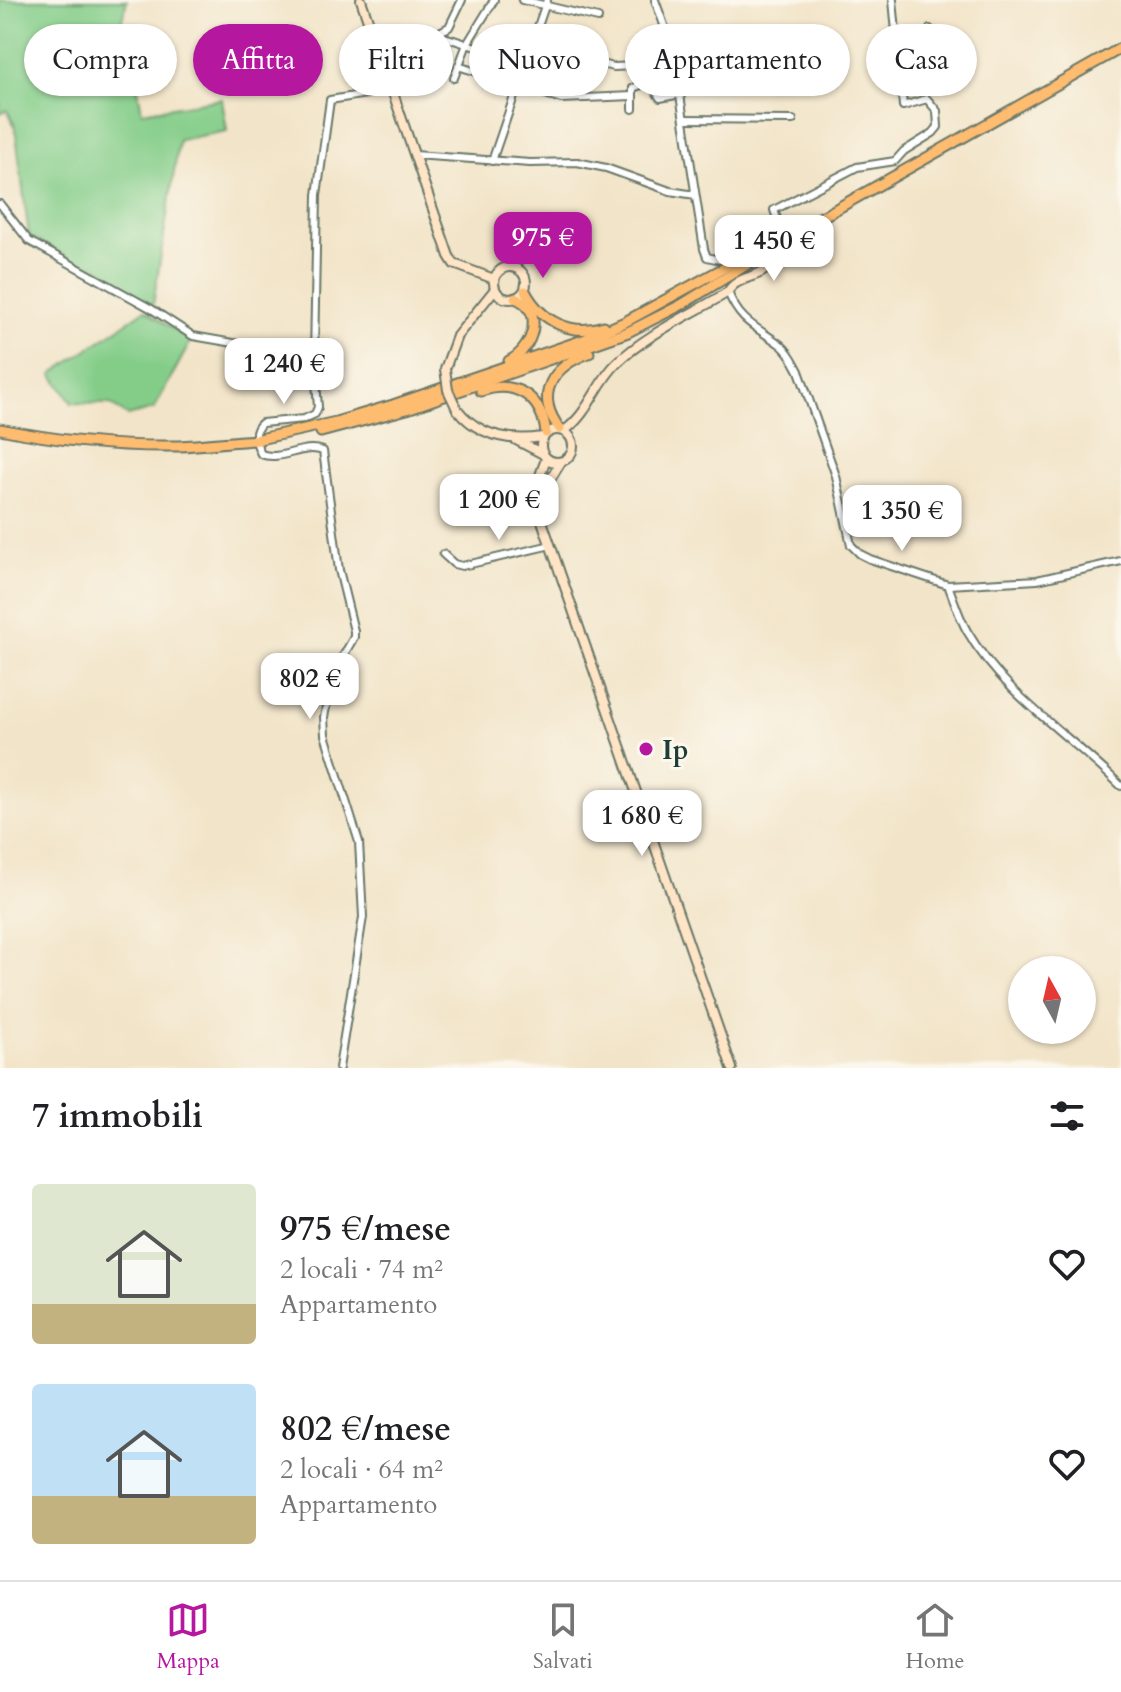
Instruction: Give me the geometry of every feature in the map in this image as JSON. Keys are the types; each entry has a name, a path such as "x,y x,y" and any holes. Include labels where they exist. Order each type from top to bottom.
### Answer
{"main road":[{"path":"361,0 369,24"},
{"path":"255,440 336,422 393,405 600,333 637,317 831,212 1121,48"},
{"path":"393,96 454,264 496,276 511,266 521,271 527,280 525,291 533,306 548,318 570,328 585,330 602,327 705,279"},
{"path":"370,421 628,332 681,305 831,212"},
{"path":"747,256 754,245"},
{"path":"542,521 543,491 561,462 573,451 573,440 583,414 602,381 620,360 656,334 728,292 740,279 767,268 768,251"},
{"path":"496,276 498,293"},
{"path":"573,440 550,414 550,384 562,367 679,311 727,276"},
{"path":"515,298 525,291"},
{"path":"393,405 517,357 532,336 530,309 524,302 498,293"},
{"path":"498,293 478,310 457,336 445,369 448,390 457,409 480,430 515,439 561,462"},
{"path":"0,429 57,439 191,445 295,437 409,415 487,389 508,388 535,401 543,414 545,435 540,445 544,456 535,494 538,516 551,545 732,1068"},
{"path":"515,439 562,430 583,414"}],"street":[{"path":"450,24 462,0"},
{"path":"454,78 467,44 494,0"},
{"path":"522,0 598,18"},
{"path":"655,0 662,24"},
{"path":"893,0 895,24"},
{"path":"540,24 546,4"},
{"path":"453,40 467,44"},
{"path":"458,66 469,70"},
{"path":"339,1068 363,917 359,842 325,735 324,717 333,674 354,637 354,631 339,570 323,451 313,447 271,458 261,454 255,440 262,423 304,419 315,414 318,407 314,357 317,195 330,100 354,96"},
{"path":"492,161 515,96"},
{"path":"550,96 561,99 633,96 633,109"},
{"path":"681,96 707,257 720,260 781,230 774,210 857,167 895,161 904,151 933,133 938,127 937,111 927,99 903,106 902,96"},
{"path":"685,119 793,120"},
{"path":"414,155 530,163 577,162 606,168 670,191 695,195"},
{"path":"0,204 29,241 150,308 193,336 314,357"},
{"path":"728,292 733,305 753,328 782,346 799,371 836,476 851,545 860,554 948,585 1037,580 1121,561"},
{"path":"443,554 454,564 462,566 551,545"},
{"path":"948,585 968,633 993,665 1019,694 1121,786"}],"green space":[{"path":"0,0 127,0 121,24 24,24 24,96 139,96 142,112 222,99 227,131 179,140 153,305 117,286 115,278 92,265 83,266 29,236 15,126 7,110 0,113"},
{"path":"145,310 191,341 154,409 128,416 110,404 72,403 52,374"}],"place":[{"name":"Ip","path":"646,749"}]}
